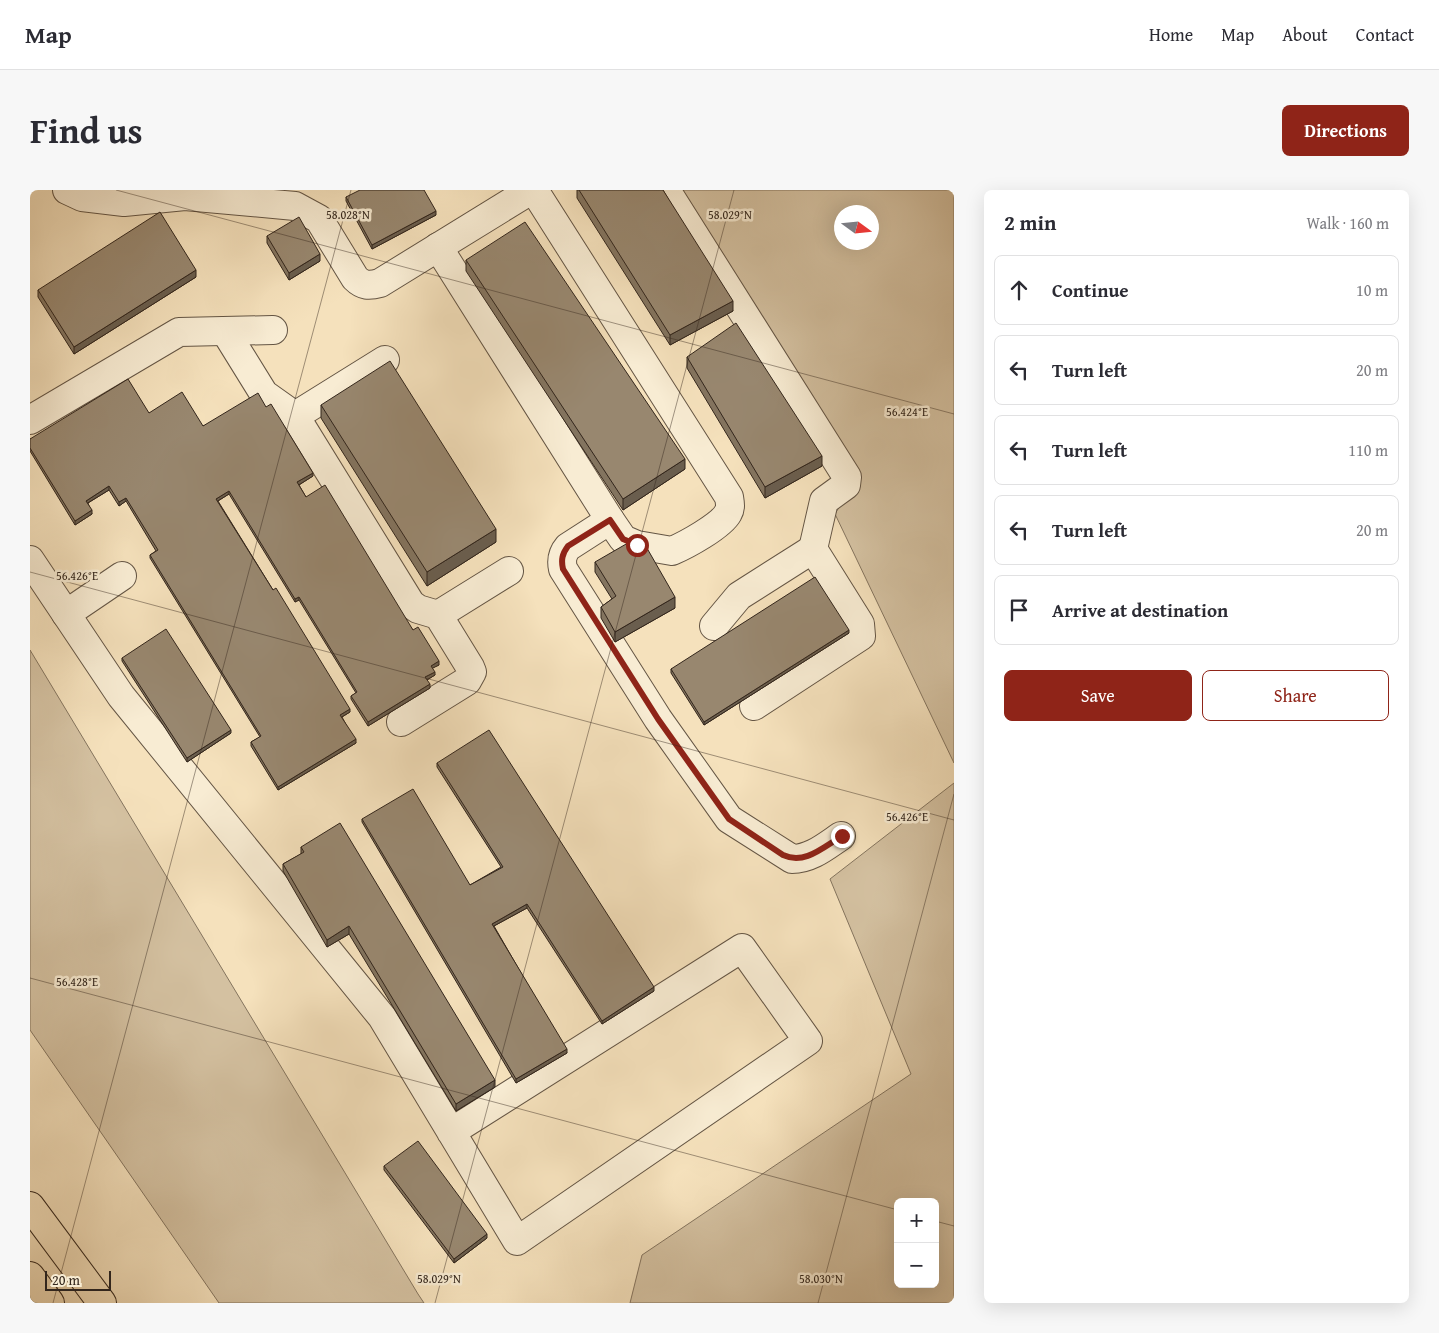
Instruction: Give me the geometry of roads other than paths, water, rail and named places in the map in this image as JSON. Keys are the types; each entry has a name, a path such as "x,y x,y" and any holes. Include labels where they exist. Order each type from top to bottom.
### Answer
{"highway":[{"path":"30,1206 102,1303"},
{"path":"30,1276 50,1303"}],"lane":[{"path":"67,190 82,196 124,202 185,196 295,206 319,219 355,278 361,284 371,286 380,283 533,190 729,498 730,512 722,520 672,551 637,545 623,539 438,248"},
{"path":"666,190 844,470 846,485 824,501 813,549 740,596 714,626"},
{"path":"30,420 179,332 273,330"},
{"path":"225,331 264,394 295,416 406,597 418,609 438,615 470,667 471,677 401,722"},
{"path":"295,416 385,360"},
{"path":"610,520 568,546 563,552 561,561 563,569 658,719 729,819 792,859 810,856 842,836"},
{"path":"754,706 861,636 860,624 813,549"},
{"path":"30,560 121,696 382,1017 451,1132 517,1241 808,1041 742,948 451,1132"},
{"path":"438,615 509,572"},
{"path":"66,614 122,576"}]}
